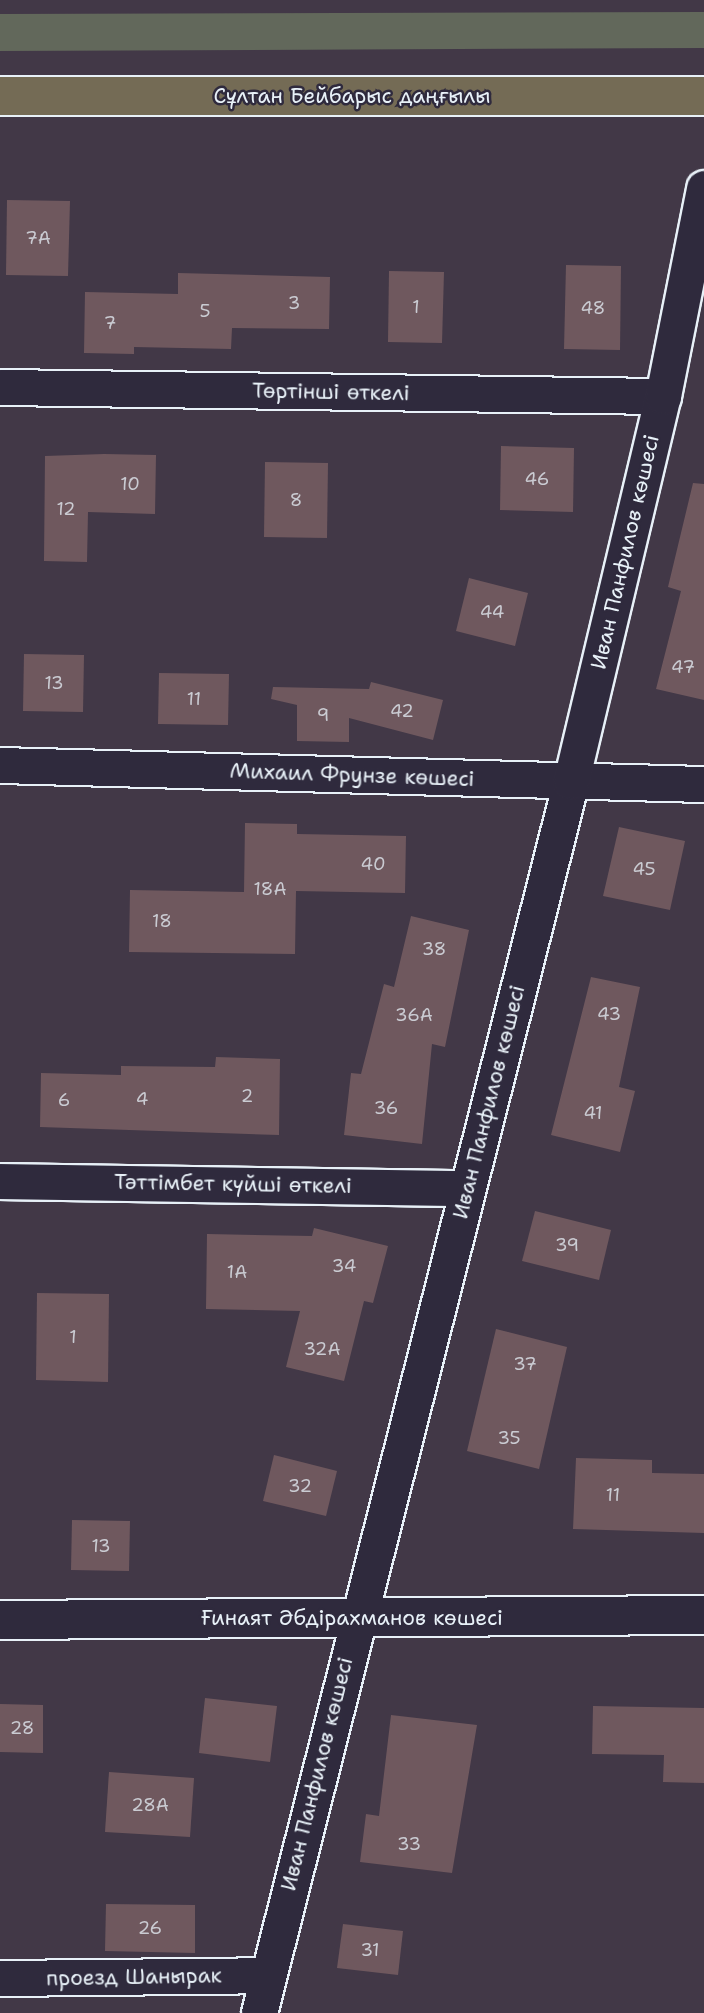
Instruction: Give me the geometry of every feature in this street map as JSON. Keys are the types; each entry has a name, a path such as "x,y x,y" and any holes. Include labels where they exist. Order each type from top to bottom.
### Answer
{"main road":[{"name":"Сұлтан Бейбарыс даңғылы","path":"0,96 704,96"}],"street":[{"name":"Иван Панфилов көшесі","path":"259,2013 355,1619 571,781 663,396 704,188"},
{"name":"Төртінші өткелі","path":"0,387 663,396"},
{"name":"Михаил Фрунзе көшесі","path":"0,765 704,784"},
{"name":"Тәттімбет күйші өткелі","path":"0,1181 467,1188"},
{"name":"Ғинаят Әбдірахманов көшесі","path":"0,1620 704,1615"},
{"name":"проезд Шанырак","path":"0,1978 268,1975"}],"green space":[{"path":"704,12 704,48 0,51 0,14"}],"building":[{"path":"7,200 70,201 68,276 6,275"},
{"path":"566,265 621,266 620,350 564,349"},
{"path":"389,271 444,272 442,343 388,342"},
{"path":"178,273 330,277 329,329 232,328 231,349 134,347 134,354 84,353 85,292 178,294"},
{"path":"501,446 574,448 573,512 500,510"},
{"path":"156,455 155,514 88,512 87,562 44,561 45,456"},
{"path":"265,462 328,463 327,538 264,537"},
{"path":"693,483 704,484 704,700 656,689 681,591 668,587"},
{"path":"469,578 528,593 515,646 456,631"},
{"path":"24,654 84,655 83,712 23,711"},
{"path":"159,673 229,674 228,725 158,724"},
{"path":"371,682 443,700 433,740 349,718 349,742 297,741 297,705 271,699 273,687 369,689"},
{"path":"245,823 297,824 297,834 406,836 405,893 296,891 295,954 129,952 130,890 244,892"},
{"path":"619,827 685,841 670,910 603,896"},
{"path":"411,916 469,930 445,1047 432,1044 422,1144 344,1135 351,1073 361,1074 384,984 394,987"},
{"path":"591,977 640,987 619,1087 635,1091 620,1152 551,1135"},
{"path":"216,1057 280,1059 279,1135 40,1127 41,1073 121,1075 121,1066 215,1067"},
{"path":"535,1211 611,1230 599,1280 522,1261"},
{"path":"314,1228 388,1246 373,1303 364,1301 344,1381 286,1367 300,1311 206,1309 207,1234 312,1236"},
{"path":"37,1293 109,1294 108,1382 36,1380"},
{"path":"496,1329 567,1347 539,1469 467,1451"},
{"path":"274,1455 337,1471 326,1516 263,1501"},
{"path":"576,1458 652,1460 652,1473 704,1474 704,1533 573,1529"},
{"path":"72,1520 130,1521 129,1571 71,1570"},
{"path":"205,1698 277,1706 270,1762 199,1753"},
{"path":"0,1704 43,1705 43,1753 0,1752"},
{"path":"593,1706 704,1708 704,1783 663,1782 664,1755 592,1754"},
{"path":"391,1715 477,1725 452,1873 360,1862 366,1814 379,1816"},
{"path":"109,1772 194,1778 190,1837 105,1832"},
{"path":"106,1904 195,1905 195,1953 105,1951"},
{"path":"343,1924 403,1931 398,1975 337,1968"}]}
